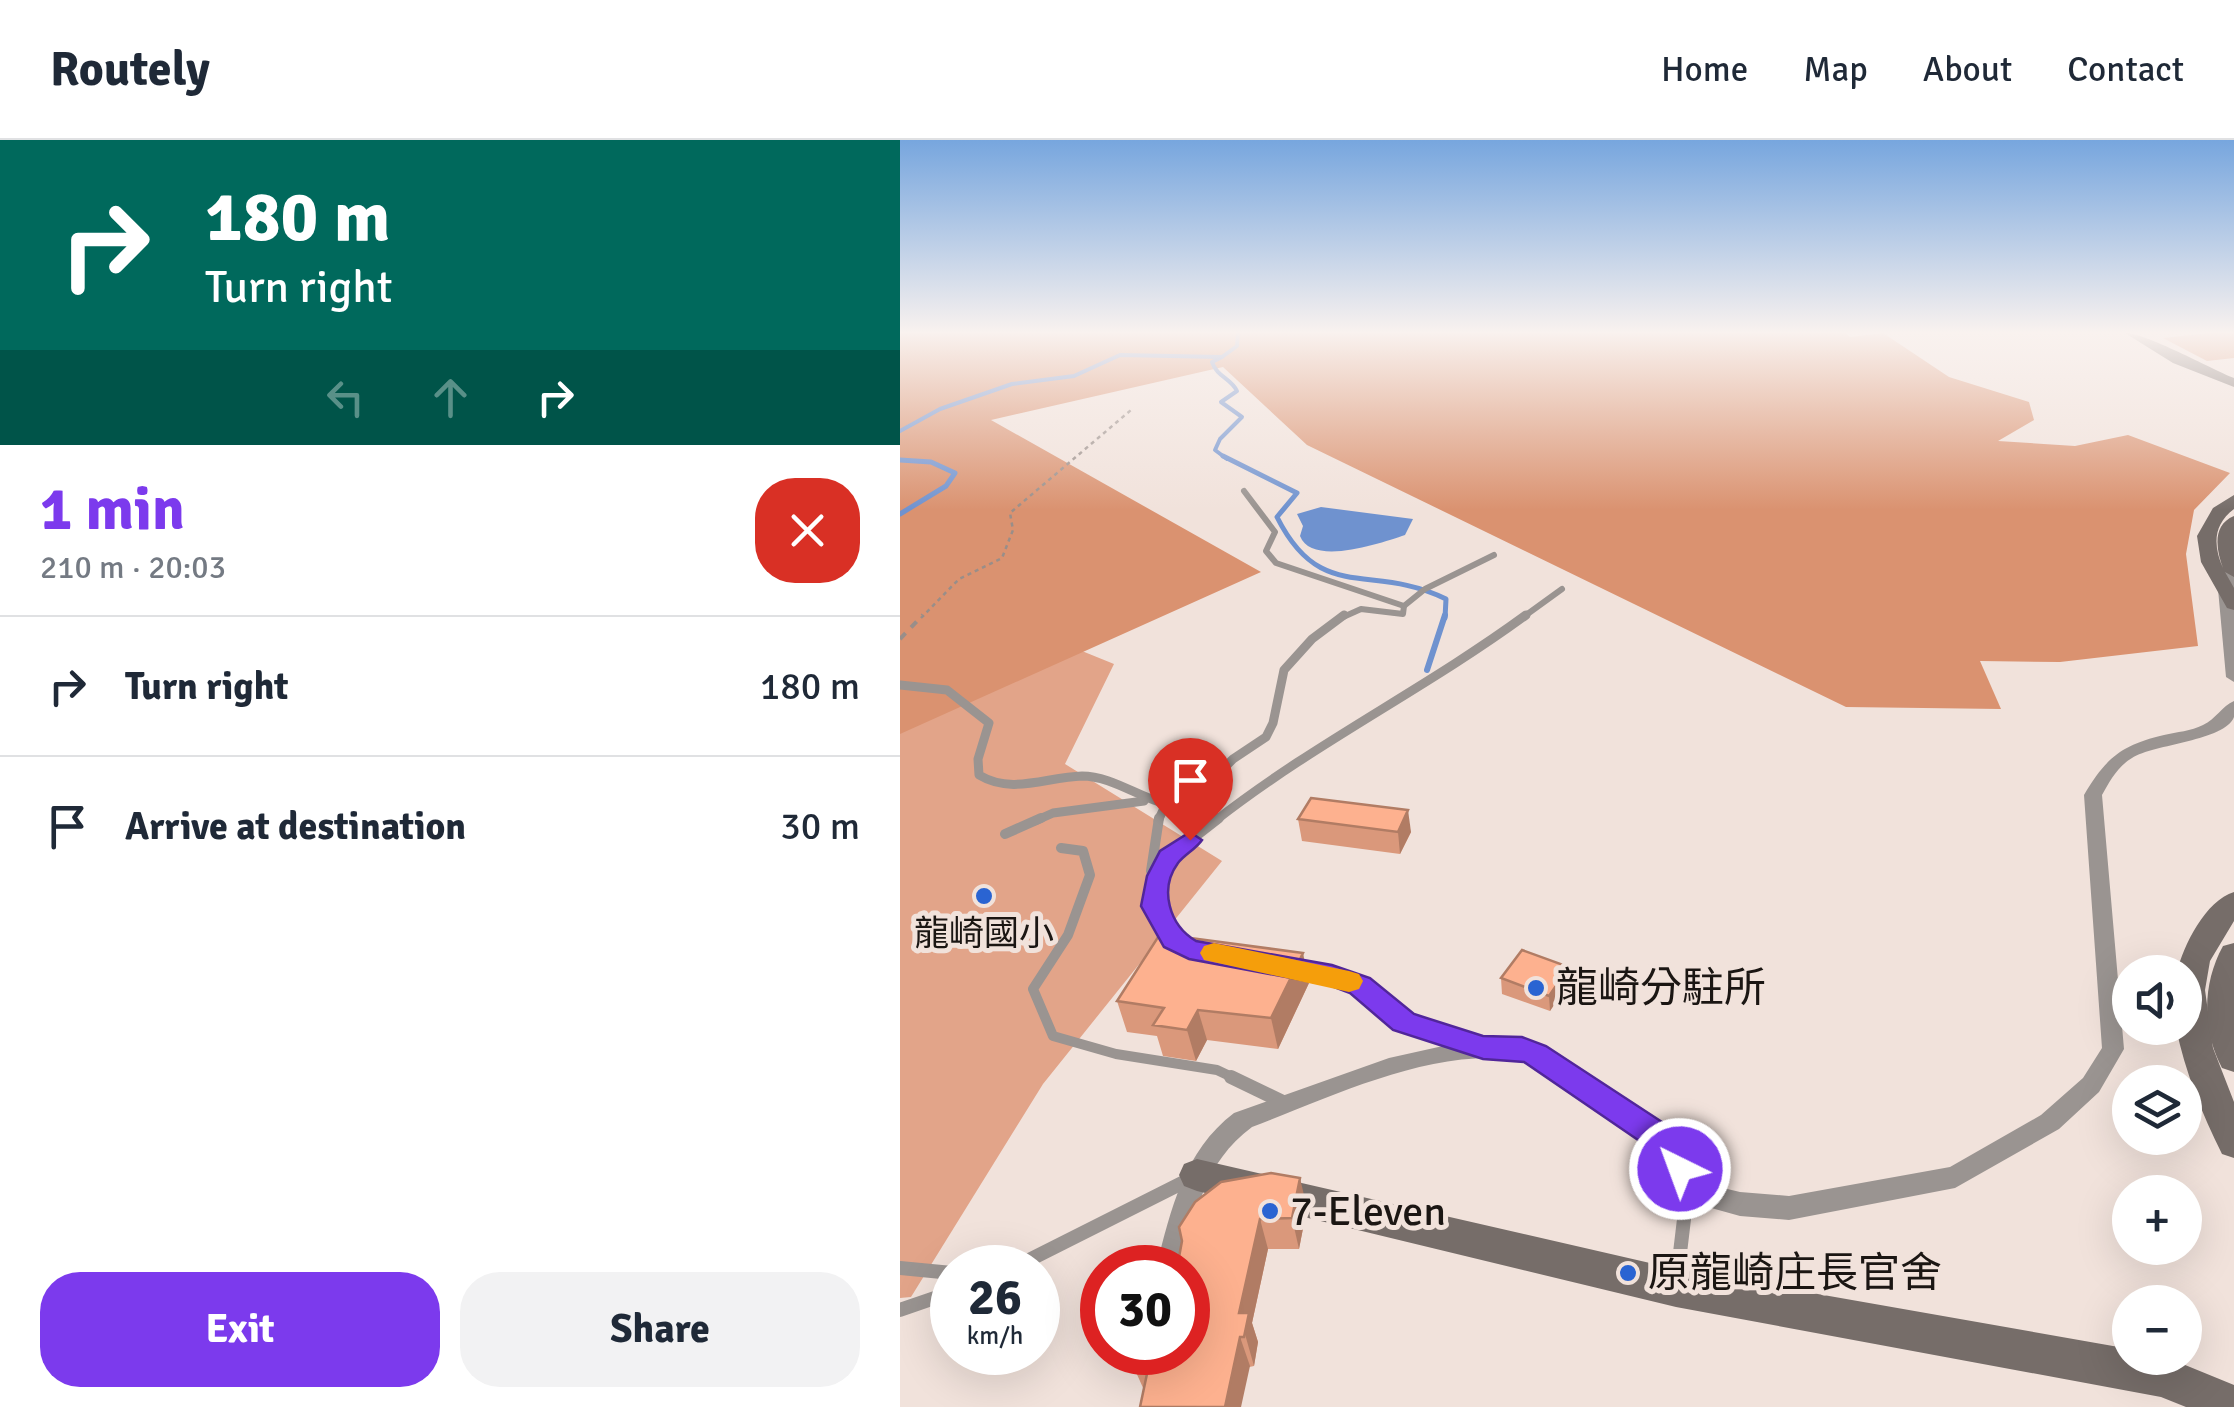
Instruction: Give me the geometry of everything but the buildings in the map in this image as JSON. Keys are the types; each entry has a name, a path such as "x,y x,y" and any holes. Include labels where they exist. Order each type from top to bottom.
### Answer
{"main road":[{"path":"2231,583 2205,540 2213,518 2234,500"},
{"path":"2231,583 2225,540 2226,529 2234,521"},
{"path":"2234,902 2210,926 2198,948 2188,974 2187,1005 2194,1038 2234,1143"},
{"path":"2234,954 2222,988 2234,1059"},
{"path":"1196,1175 1676,1288 2162,1376 2234,1406"}],"street":[{"path":"2231,583 2234,676"},
{"path":"1176,1245 1196,1175 1205,1156 1226,1130 1287,1104 1397,1067 1483,1048 1522,1048 1535,1054 1673,1147 1688,1191 1740,1204 1789,1208 1955,1176 2050,1122 2092,1085 2113,1049 2093,795 2101,776 2120,755 2219,724 2234,706"}],"lane":[{"path":"1244,491 1275,532 1266,551 1276,563 1404,606"},
{"path":"1404,606 1425,589 1494,555"},
{"path":"1189,949 1174,940 1154,906 1159,876 1169,857 1232,807 1328,742 1462,662 1562,589"},
{"path":"900,685 948,690 989,724 978,759 979,774 986,781 1006,784 1090,776 1146,800 1166,804 1205,787 1233,759 1266,736 1273,723 1284,670 1312,639 1349,612 1368,609 1397,616 1404,614 1404,606"},
{"path":"1005,834 1054,813 1146,800"},
{"path":"1159,876 1151,871 1156,825 1166,804"},
{"path":"1062,848 1083,851 1090,875 1068,935 1033,989 1053,1036 1116,1054 1217,1070 1287,1104"},
{"path":"1281,966 1360,985 1404,1022 1483,1048"},
{"path":"1058,1245 1196,1175"},
{"path":"1676,1288 1688,1191"},
{"path":"900,1268 930,1271"},
{"path":"900,1310 930,1300"}],"path":[{"path":"900,639 959,578 1002,558 1013,530 1010,513 1131,410"}],"shaded area":[{"path":"900,392 1113,392 991,420 1261,572 900,734"},
{"path":"1250,392 1997,392 2029,402 2034,420 1998,441 2075,446 2128,435 2230,473 2194,510 2186,554 2198,646 2060,662 1980,661 2001,709 1846,707 1307,445"},
{"path":"900,577 1114,664 1065,764 1222,861 1043,1084 943,1245 930,1245 930,1266 911,1297 900,1298"}],"water":[{"path":"1321,507 1413,519 1405,535 1394,539 1348,550 1318,550 1300,536 1303,526 1297,514"}],"waterway":[{"path":"900,431 940,409 989,392"},
{"path":"1223,456 1215,450 1220,439 1242,417 1221,402 1235,392"},
{"path":"1223,456 1297,493 1277,517 1311,562 1330,572 1419,588 1446,599 1445,618"},
{"path":"1223,456 1227,459"},
{"path":"900,460 931,462 955,473 946,486 900,514"},
{"path":"1427,670 1445,615"}],"slow traffic":[{"path":"1214,953 1349,981"}],"place":[{"name":"龍崎國小","path":"984,896"},
{"name":"龍崎分駐所","path":"1536,988"},
{"name":"7-Eleven","path":"1270,1211"},
{"name":"原龍崎庄長官舍","path":"1628,1273"}],"route":[{"path":"1190,840 1169,857 1159,876 1154,906 1174,940 1189,949 1332,975 1360,985 1404,1022 1483,1048 1522,1048 1673,1147 1680,1169"}]}
